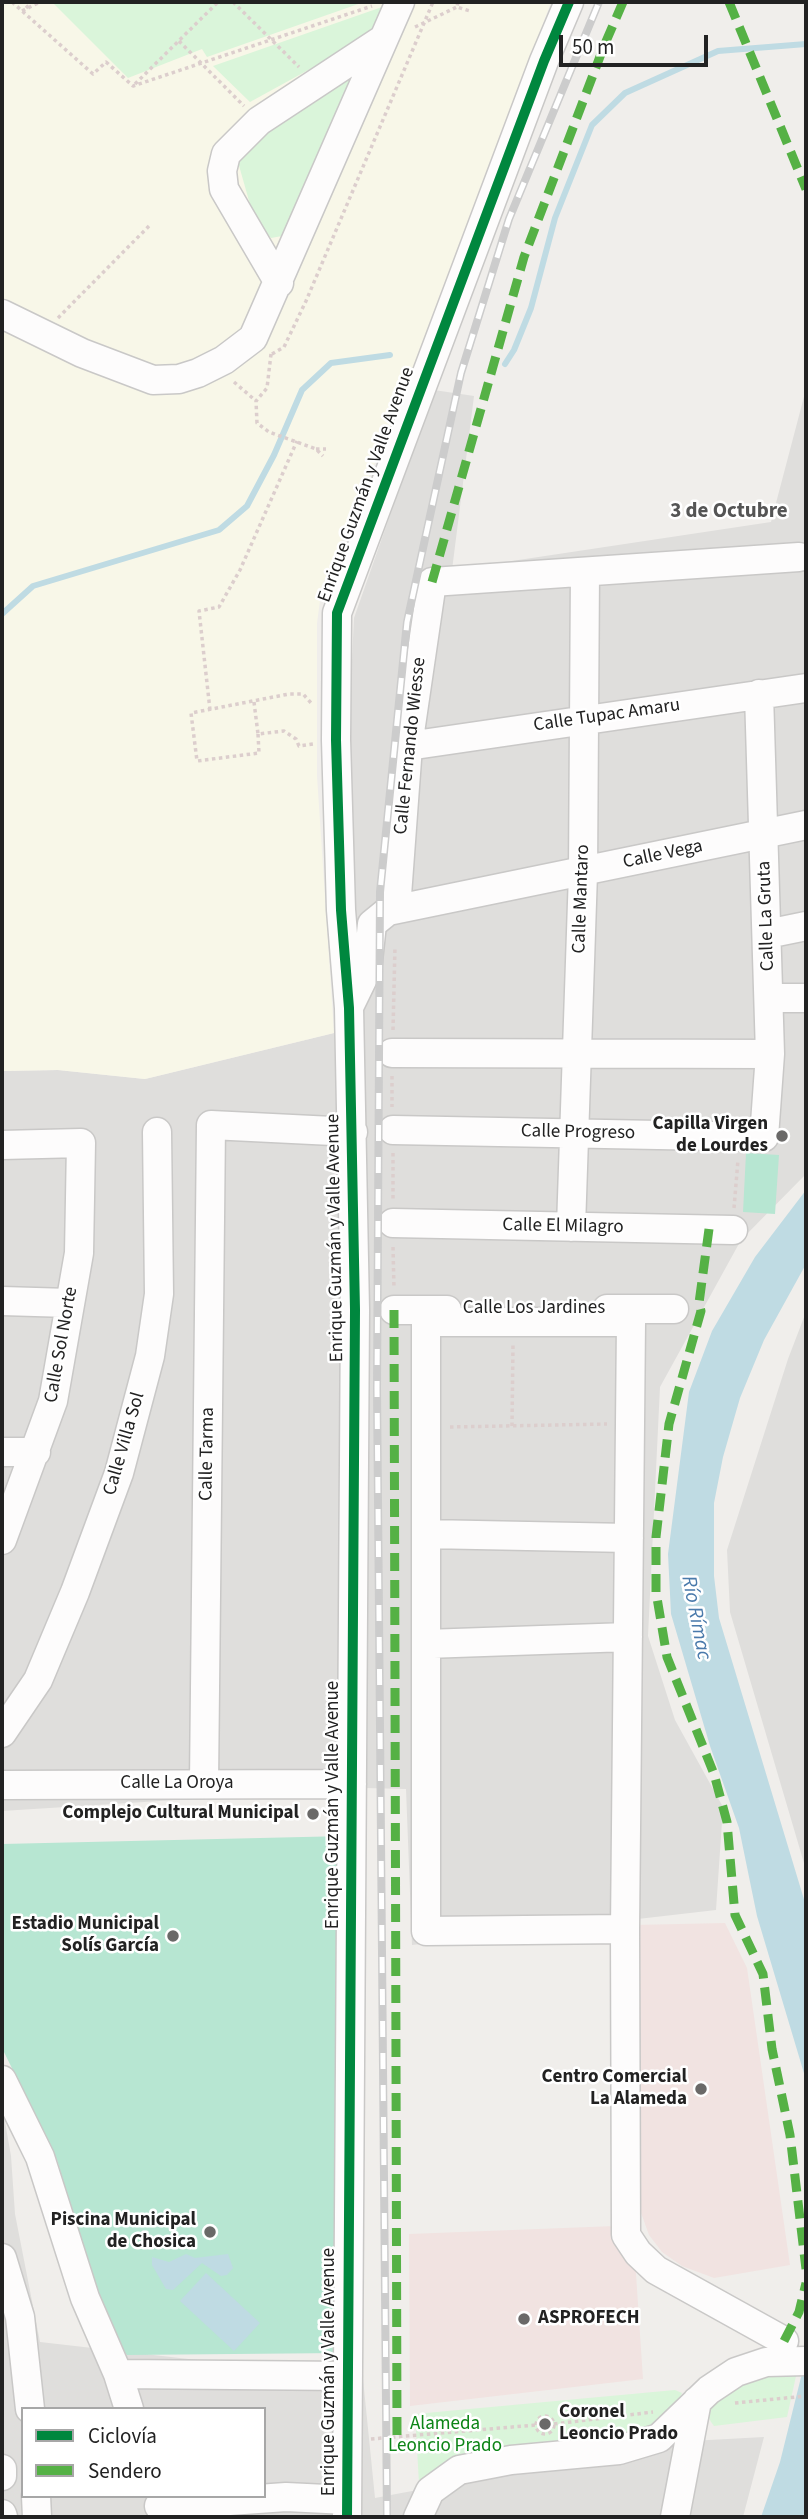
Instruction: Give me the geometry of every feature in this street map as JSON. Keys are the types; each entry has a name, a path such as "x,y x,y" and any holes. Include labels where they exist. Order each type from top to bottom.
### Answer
{"street":[{"path":"2,314 41,334 153,380 179,379 262,346 279,283 400,2"},
{"name":"Enrique Guzmán y Valle Avenue","path":"347,2509 353,1132 349,1007 341,910 336,740 337,613 539,74 569,2"},
{"path":"279,283 225,189 222,171 226,154 259,121 314,82 382,40"},
{"path":"585,572 799,557"},
{"name":"Calle Fernando Wiesse","path":"396,909 408,746 432,582 585,572"},
{"name":"Calle Mantaro","path":"571,1227 583,873 585,572"},
{"name":"Calle Tupac Amaru","path":"408,746 806,688"},
{"name":"Calle La Gruta","path":"752,1137 770,1054 759,694"},
{"name":"Calle Vega","path":"396,909 583,873 806,825"},
{"path":"349,1007 366,970 372,924 381,915 396,909"},
{"path":"767,934 806,926"},
{"path":"769,998 806,998"},
{"path":"392,1053 770,1054"},
{"name":"Calle Tarma","path":"204,1783 211,1125 353,1132"},
{"name":"Calle Progreso","path":"393,1130 752,1137"},
{"name":"Calle Villa Sol","path":"2,1732 38,1680 75,1592 119,1473 150,1356 159,1294 157,1132"},
{"name":"Calle Sol Norte","path":"2,1145 81,1143 79,1253 53,1401 2,1540"},
{"name":"Calle El Milagro","path":"393,1223 733,1230"},
{"path":"2,1301 69,1303"},
{"name":"Calle Los Jardines","path":"394,1310 674,1309"},
{"path":"625,1929 426,1931 426,1322 631,1322 625,1929 626,2235 638,2253 656,2270 799,2350"},
{"path":"2,1452 36,1452"},
{"path":"426,1534 629,1538"},
{"path":"426,1644 628,1637"},
{"name":"Calle La Oroya","path":"2,1785 352,1784"},
{"path":"2,2080 40,2157 85,2298 118,2374 128,2407"},
{"path":"2,2258 20,2317 30,2407"},
{"path":"418,2517 430,2491 459,2470 511,2460 619,2449 659,2438 722,2380 743,2369 799,2350"},
{"path":"118,2374 348,2376"},
{"path":"675,2517 689,2410"},
{"path":"2,2469 2,2476"},
{"path":"36,2498 37,2517"},
{"path":"158,2506 347,2509"}],"path":[{"path":"12,2 93,74 106,62 133,86"},
{"path":"22,11 32,2"},
{"path":"22,11 40,2"},
{"path":"133,86 218,2"},
{"path":"233,2 314,82"},
{"path":"133,86 384,2"},
{"path":"323,456 316,449 269,432 257,423 256,401 267,388 262,346 284,347 433,2"},
{"path":"457,8 458,2"},
{"path":"382,40 457,8 470,11"},
{"path":"179,41 259,121"},
{"path":"41,334 149,226"},
{"path":"210,710 199,611 219,607 240,570 297,441"},
{"path":"316,449 326,449"},
{"path":"254,702 259,752 197,761 191,713 289,694 303,694 312,704 313,717"},
{"path":"258,734 284,731 296,739 299,746 336,740"},
{"path":"733,1230 752,1137"},
{"path":"512,1426 513,1322"},
{"path":"426,1427 630,1423"},
{"path":"764,2398 806,2396"},
{"path":"536,2425 537,2430 545,2434 554,2424 658,2411 689,2410"},
{"path":"347,2441 536,2425 545,2415 553,2420 554,2424"}],"shaded area":[{"path":"2,2 551,2 417,362 405,384 407,388 322,586 317,623 317,776 334,1033 145,1079 58,1070 2,1071"},
{"path":"806,389 806,1174 741,1240 660,1387 648,1636 675,1720 723,1807 716,1910 412,1945 406,1789 365,1788 2,1811 2,1071 58,1070 145,1079 334,1033 354,618 434,390 474,396 452,570 771,522"},
{"path":"806,1312 806,1870 730,1612 727,1550 788,1359"},
{"name":"Centro Comercial La Alameda","path":"725,1923 747,1968 790,2265 714,2278 682,2266 662,2252 649,2235 640,2210 633,1925"},
{"path":"2,2105 11,2156 15,2214 40,2342 363,2379 375,2498 672,2442 764,2437 743,2517 2,2517"},
{"name":"ASPROFECH","path":"615,2226 635,2259 643,2379 410,2406 409,2234"}],"green space":[{"path":"364,2 207,57 202,49 128,78 53,3"},
{"path":"382,7 372,35 250,102 213,66"},
{"path":"355,76 289,223 282,236 271,238 255,222 238,162 253,143 334,77"},
{"path":"746,1153 779,1155 775,1214 743,1212"},
{"name":"Estadio Municipal Solís García","path":"346,1836 341,2353 127,2355 119,2345 99,2303 57,2160 4,2052 2,1844"},
{"path":"798,2367 787,2417 714,2426 711,2422 707,2414 710,2400 733,2383"},
{"name":"Alameda Leoncio Prado","path":"675,2390 682,2393 676,2406 647,2433 448,2461 419,2483 415,2414"}],"water":[{"name":"Río Rímac","path":"806,1190 806,1264 764,1340 740,1398 723,1457 714,1503 714,1576 719,1618 806,1906 806,2080 757,1916 739,1828 710,1746 671,1614 668,1554 689,1392 712,1331 755,1257"},
{"path":"186,2254 195,2258 228,2254 233,2268 227,2275 221,2276 202,2263 173,2290 166,2289 152,2265 152,2257 169,2262"},
{"path":"206,2273 260,2323 234,2351 180,2301"},
{"path":"806,2357 806,2517 761,2517 780,2462"}],"waterway":[{"path":"505,364 514,350 531,308 555,218 592,125 625,93 718,51 806,44"},
{"path":"2,614 33,586 219,530 247,506 274,455 302,390 331,363 390,355"}],"railway":[{"path":"387,2517 377,1388 380,892 407,622 461,373 509,219 599,2"}],"marked path":[{"path":"432,582 524,257 623,2"},
{"path":"729,2 806,189"},
{"path":"709,1229 699,1303 701,1311 669,1424 656,1537 656,1592 667,1657 714,1774 727,1822 735,1915 763,1974 772,2049 790,2135 806,2269"},
{"path":"394,1310 397,2437"},
{"path":"784,2341 799,2312 806,2283"}],"cycle path":[{"path":"347,2517 355,1310 349,1008 341,910 336,740 337,613 544,61 569,2"}],"place":[{"name":"Capilla Virgen de Lourdes","path":"782,1136"},
{"name":"Complejo Cultural Municipal","path":"313,1814"},
{"name":"Estadio Municipal Solís García","path":"173,1936"},
{"name":"Centro Comercial La Alameda","path":"701,2089"},
{"name":"Piscina Municipal de Chosica","path":"210,2232"},
{"name":"ASPROFECH","path":"524,2319"},
{"name":"Coronel Leoncio Prado","path":"545,2424"}],"district":[{"name":"3 de Octubre","path":"729,512"}]}
